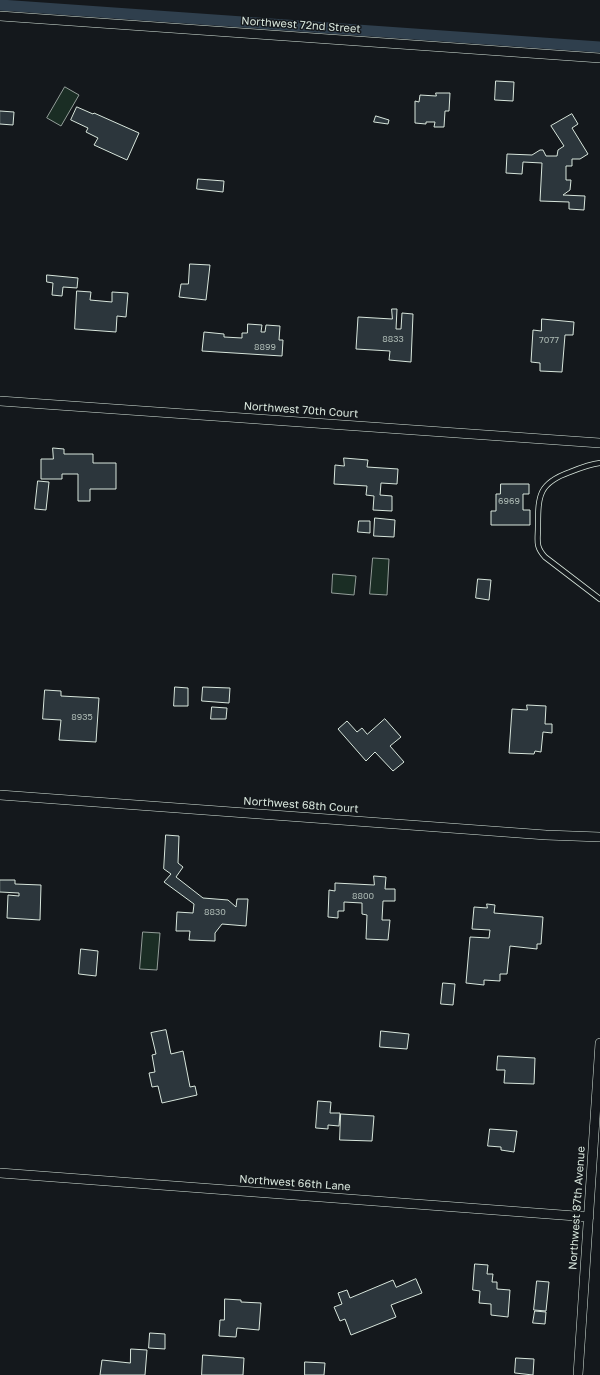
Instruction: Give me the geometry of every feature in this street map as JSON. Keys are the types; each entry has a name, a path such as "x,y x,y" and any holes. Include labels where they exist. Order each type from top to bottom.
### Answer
{"street":[{"name":"Northwest 72nd Street","path":"0,16 600,58"},
{"name":"Northwest 70th Court","path":"0,401 600,443"},
{"name":"Northwest 68th Court","path":"0,795 546,836 600,837"},
{"name":"Northwest 87th Avenue","path":"578,1375 600,1043"},
{"name":"Northwest 66th Lane","path":"0,1173 589,1217"}],"lane":[{"path":"600,463 558,476 548,482 542,490 539,498 538,510 538,550 600,599"}],"green space":[{"path":"65,87 79,95 61,126 47,118"},
{"path":"373,558 389,559 387,595 370,594"},
{"path":"333,574 356,576 354,595 332,593"},
{"path":"143,932 160,933 157,970 140,969"}],"building":[{"path":"496,81 514,82 513,101 495,100"},
{"path":"436,93 450,93 449,111 445,111 444,127 434,127 435,122 426,122 426,124 415,123 415,101 419,102 420,95 436,96"},
{"path":"77,107 139,133 127,160 94,145 98,138 86,132 88,128 71,120"},
{"path":"0,111 14,112 13,125 0,124"},
{"path":"572,114 578,124 572,128 588,154 580,159 572,159 572,166 566,166 566,180 571,180 570,190 563,195 585,196 584,210 569,209 569,202 540,201 542,163 523,162 522,174 506,173 507,154 532,155 540,150 543,150 546,156 557,156 558,150 564,146 551,126"},
{"path":"376,116 389,120 388,124 374,122"},
{"path":"198,179 224,181 223,192 197,189"},
{"path":"190,264 210,265 206,300 179,297 181,284 188,284"},
{"path":"47,275 78,278 77,288 63,287 62,296 52,295 53,283 47,282"},
{"path":"77,291 91,292 90,300 112,302 112,292 128,293 126,317 117,316 116,332 75,329"},
{"path":"392,309 397,309 396,329 401,329 402,313 413,314 411,362 389,360 390,351 356,349 358,317 392,319"},
{"path":"542,319 574,322 573,335 565,335 562,372 540,371 540,363 531,362 533,330 541,331"},
{"path":"248,324 262,325 261,332 265,332 266,325 280,326 279,340 283,340 282,356 202,351 204,332 224,334 224,337 242,338 242,333 247,333"},
{"path":"53,448 64,449 64,454 93,454 93,463 116,463 116,489 90,489 90,501 78,501 78,474 62,474 62,479 41,479 41,459 53,459"},
{"path":"344,458 368,460 367,467 398,469 397,484 381,483 380,495 392,496 392,511 373,510 374,496 366,495 367,486 334,484 335,465 344,466"},
{"path":"38,481 49,482 46,510 35,509"},
{"path":"501,484 529,484 529,494 523,494 523,510 530,510 530,525 491,525 491,511 496,511 496,494 500,494"},
{"path":"375,518 395,520 394,537 374,536"},
{"path":"359,521 370,521 370,533 358,532"},
{"path":"478,579 491,580 489,600 476,598"},
{"path":"175,687 188,688 188,706 174,706"},
{"path":"203,687 230,688 229,703 202,701"},
{"path":"45,690 61,691 61,696 99,698 96,742 59,740 61,720 43,719"},
{"path":"527,705 546,706 545,724 552,724 552,733 543,732 541,752 535,751 534,754 509,753 512,709 527,710"},
{"path":"212,707 227,708 226,719 211,719"},
{"path":"385,719 401,737 390,746 404,762 393,771 375,752 366,761 338,729 347,721 357,732 362,728 367,734"},
{"path":"166,835 179,836 178,863 183,867 176,877 203,898 228,900 236,907 237,899 248,899 246,926 222,924 215,933 215,941 189,940 190,931 176,931 177,912 193,913 194,904 164,882 171,874 164,869"},
{"path":"374,876 386,877 385,889 395,889 395,901 383,901 382,920 390,920 388,940 366,939 367,915 362,914 362,903 344,902 344,911 338,911 338,918 328,917 329,890 335,891 335,883 374,885"},
{"path":"0,880 15,880 15,884 41,885 40,920 7,918 8,895 19,896 19,893 0,892"},
{"path":"487,904 495,905 494,913 543,917 541,944 537,944 537,949 510,946 507,974 500,974 500,981 484,980 484,985 466,983 470,937 489,938 490,930 472,929 474,907 487,908"},
{"path":"81,949 98,951 96,976 79,974"},
{"path":"443,983 455,984 453,1005 441,1004"},
{"path":"166,1030 171,1054 183,1051 190,1087 195,1086 197,1095 162,1103 158,1086 152,1087 149,1073 155,1072 152,1055 156,1054 151,1033"},
{"path":"381,1031 409,1034 407,1049 380,1047"},
{"path":"498,1056 535,1058 534,1084 504,1083 505,1070 497,1070"},
{"path":"318,1101 331,1102 330,1113 340,1113 339,1126 328,1125 328,1129 316,1128"},
{"path":"341,1114 374,1116 372,1141 340,1140"},
{"path":"490,1129 517,1131 514,1152 501,1150 501,1147 488,1146"},
{"path":"475,1264 488,1265 487,1274 493,1274 492,1282 497,1282 497,1289 510,1290 508,1317 491,1315 491,1304 479,1303 480,1291 473,1290"},
{"path":"416,1279 422,1293 391,1305 396,1317 351,1335 345,1319 340,1321 334,1307 342,1304 338,1293 347,1290 350,1298 393,1280 396,1287"},
{"path":"537,1281 549,1282 546,1311 534,1310"},
{"path":"225,1299 241,1300 241,1302 261,1303 259,1330 237,1328 236,1337 219,1336 220,1320 224,1320"},
{"path":"535,1311 546,1312 545,1324 533,1323"},
{"path":"150,1333 165,1334 165,1349 149,1348"},
{"path":"131,1349 147,1350 145,1375 100,1375 102,1360 130,1363"},
{"path":"203,1355 244,1358 243,1375 202,1375"},
{"path":"516,1358 534,1359 533,1375 515,1373"},
{"path":"305,1362 325,1363 324,1375 305,1375"}],"waterway":[{"path":"0,5 600,47"}]}
